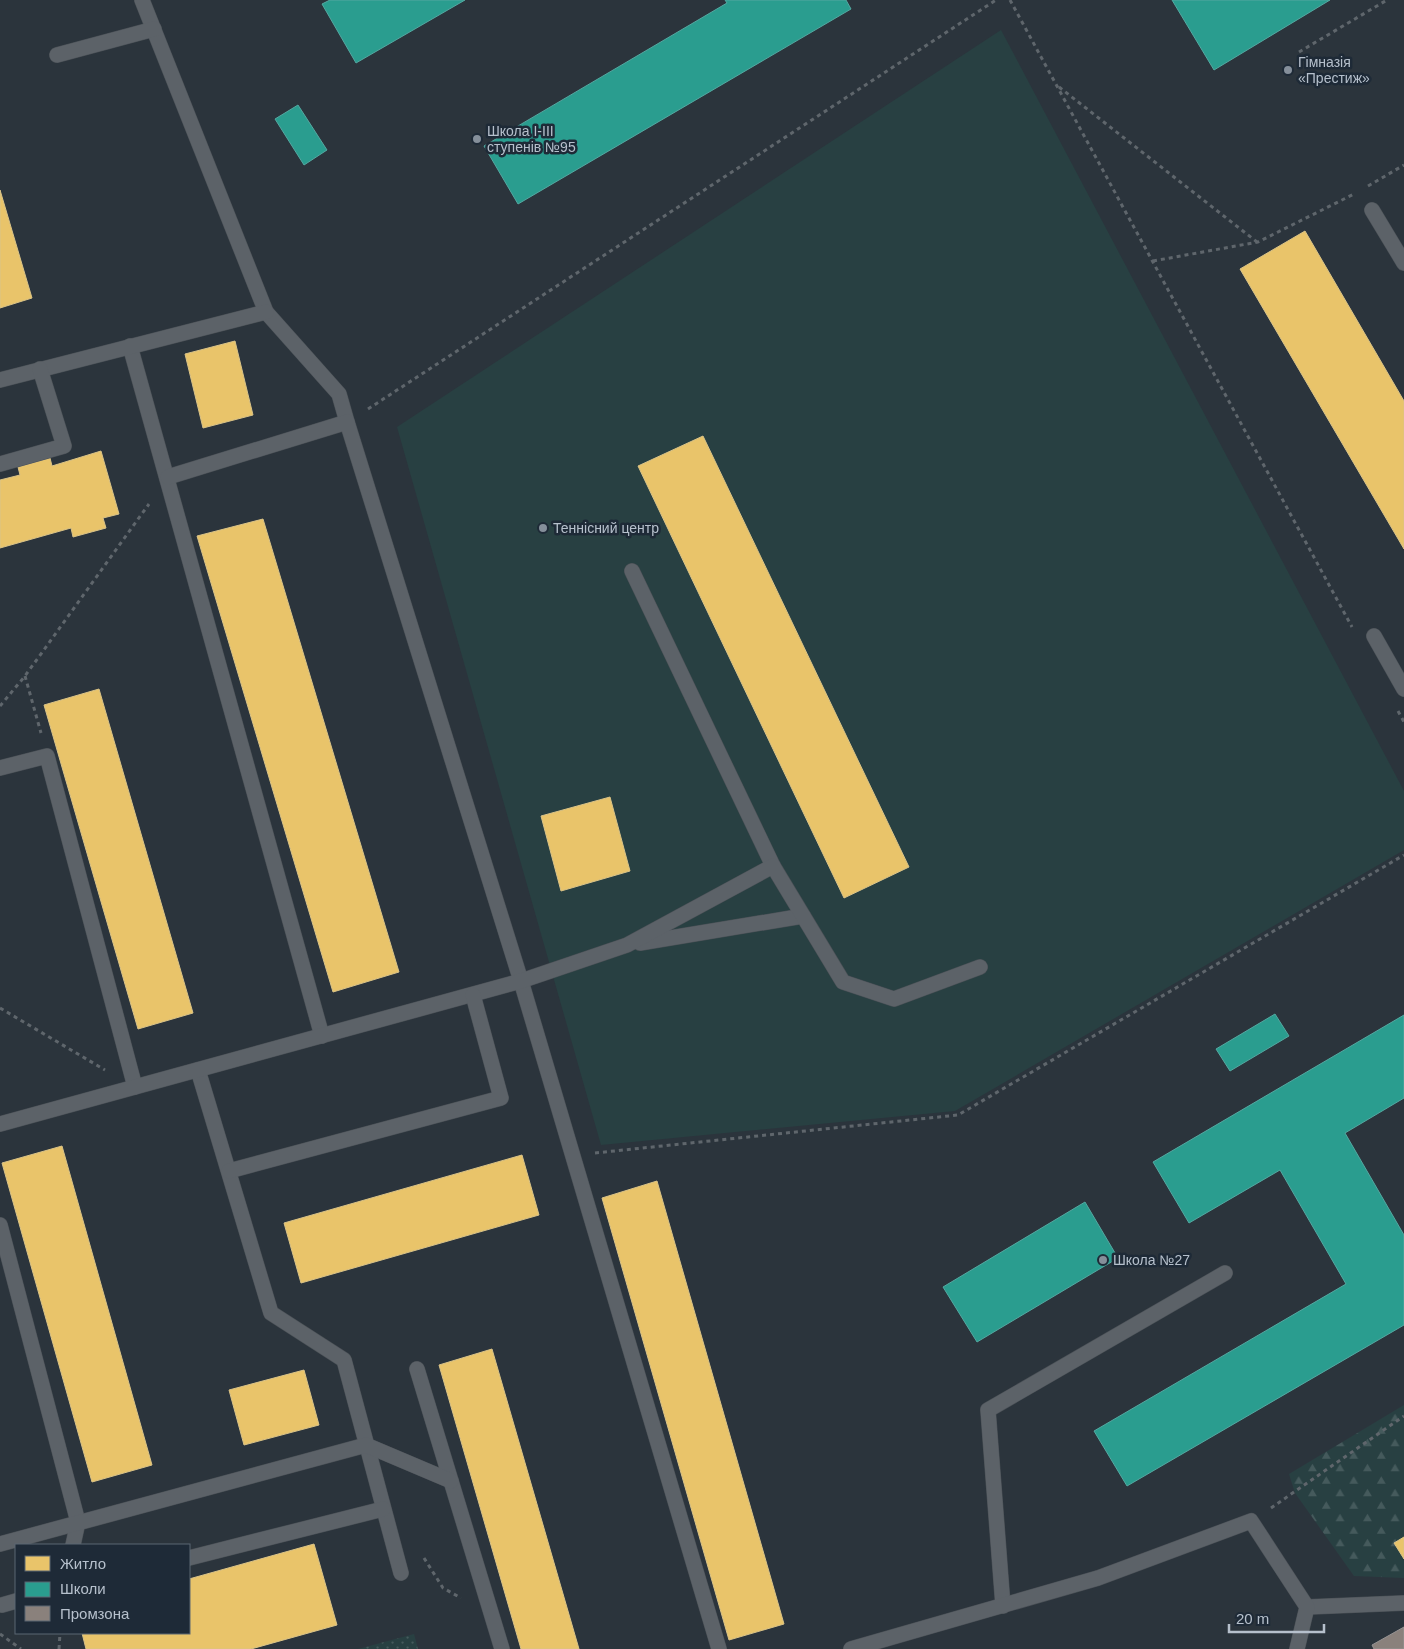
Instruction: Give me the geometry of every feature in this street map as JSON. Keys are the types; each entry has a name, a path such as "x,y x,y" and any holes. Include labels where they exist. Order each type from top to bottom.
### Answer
{"lane":[{"path":"142,0 266,312 339,394 521,981 719,1649"},
{"path":"57,55 154,29"},
{"path":"1372,210 1404,263"},
{"path":"0,380 266,312"},
{"path":"130,346 322,1036"},
{"path":"0,464 64,446 40,370"},
{"path":"168,477 347,422"},
{"path":"632,571 773,866 843,982 894,999 980,967"},
{"path":"1374,636 1404,689"},
{"path":"0,768 47,756 135,1087"},
{"path":"627,945 773,866"},
{"path":"0,1124 521,981 627,945 803,916"},
{"path":"228,1171 501,1098 473,994"},
{"path":"198,1070 270,1313 344,1360 401,1573"},
{"path":"0,1225 78,1522 73,1544"},
{"path":"1003,1606 988,1410 1225,1273"},
{"path":"417,1369 502,1649"},
{"path":"0,1544 366,1445 451,1480"},
{"path":"190,1558 383,1510"},
{"path":"855,1649 1098,1578 1250,1521 1307,1607 1297,1649"},
{"path":"1307,1607 1404,1603"}],"path":[{"path":"347,422 996,0"},
{"path":"1010,0 1357,635"},
{"path":"1299,52 1388,0"},
{"path":"1056,85 1258,242"},
{"path":"1366,187 1404,165"},
{"path":"1153,261 1258,242 1358,192"},
{"path":"0,706 25,676 168,477"},
{"path":"25,676 47,756"},
{"path":"1394,704 1404,722"},
{"path":"572,1155 958,1115 1404,855"},
{"path":"0,1008 135,1087"},
{"path":"1295,1493 1404,1416"},
{"path":"422,1556 443,1588 491,1614"},
{"path":"0,1634 21,1649"},
{"path":"59,1649 60,1634"}],"green space":[{"path":"1001,30 1404,791 1404,850 955,1111 601,1145 397,427"},
{"path":"1404,1405 1404,1578 1354,1576 1295,1493 1289,1474"},
{"path":"414,1634 418,1649 358,1649"}],"building: Житло":[{"path":"0,190 32,298 0,308"},
{"path":"1305,231 1404,401 1404,549 1240,269"},
{"path":"235,341 253,415 203,428 185,354"},
{"path":"703,436 909,867 844,898 638,466"},
{"path":"101,451 119,514 103,518 106,528 73,537 71,528 0,548 0,480 20,475 18,467 50,458 52,466"},
{"path":"263,519 399,972 333,992 197,536"},
{"path":"99,689 193,1013 138,1029 44,705"},
{"path":"610,797 630,871 561,891 541,816"},
{"path":"62,1146 152,1465 92,1482 2,1163"},
{"path":"522,1155 539,1215 301,1283 284,1223"},
{"path":"657,1181 784,1624 729,1640 602,1198"},
{"path":"492,1349 579,1649 521,1649 439,1365"},
{"path":"304,1370 319,1425 244,1445 229,1390"},
{"path":"1404,1537 1404,1559 1394,1543"},
{"path":"314,1544 337,1625 251,1649 86,1649 82,1634 190,1634 190,1579"}],"building: Школи":[{"path":"330,0 465,0 356,63 322,4"},
{"path":"725,0 846,0 851,9 518,204 484,146 727,3"},
{"path":"1172,0 1330,0 1214,70"},
{"path":"298,105 327,150 304,165 275,119"},
{"path":"1275,1014 1289,1036 1230,1071 1216,1049"},
{"path":"1404,1015 1404,1098 1345,1133 1404,1235 1404,1325 1127,1486 1094,1431 1346,1284 1280,1170 1189,1223 1153,1162"},
{"path":"1085,1202 1118,1258 977,1342 943,1287"}],"building: Промзона":[{"path":"1404,1627 1404,1649 1374,1649 1372,1645"}],"place":[{"name":"Гімназія «Престиж»","path":"1288,70"},
{"name":"Школа І-ІІІ ступенів №95","path":"477,139"},
{"name":"Теннісний центр","path":"543,528"},
{"name":"Школа №27","path":"1103,1260"}]}
